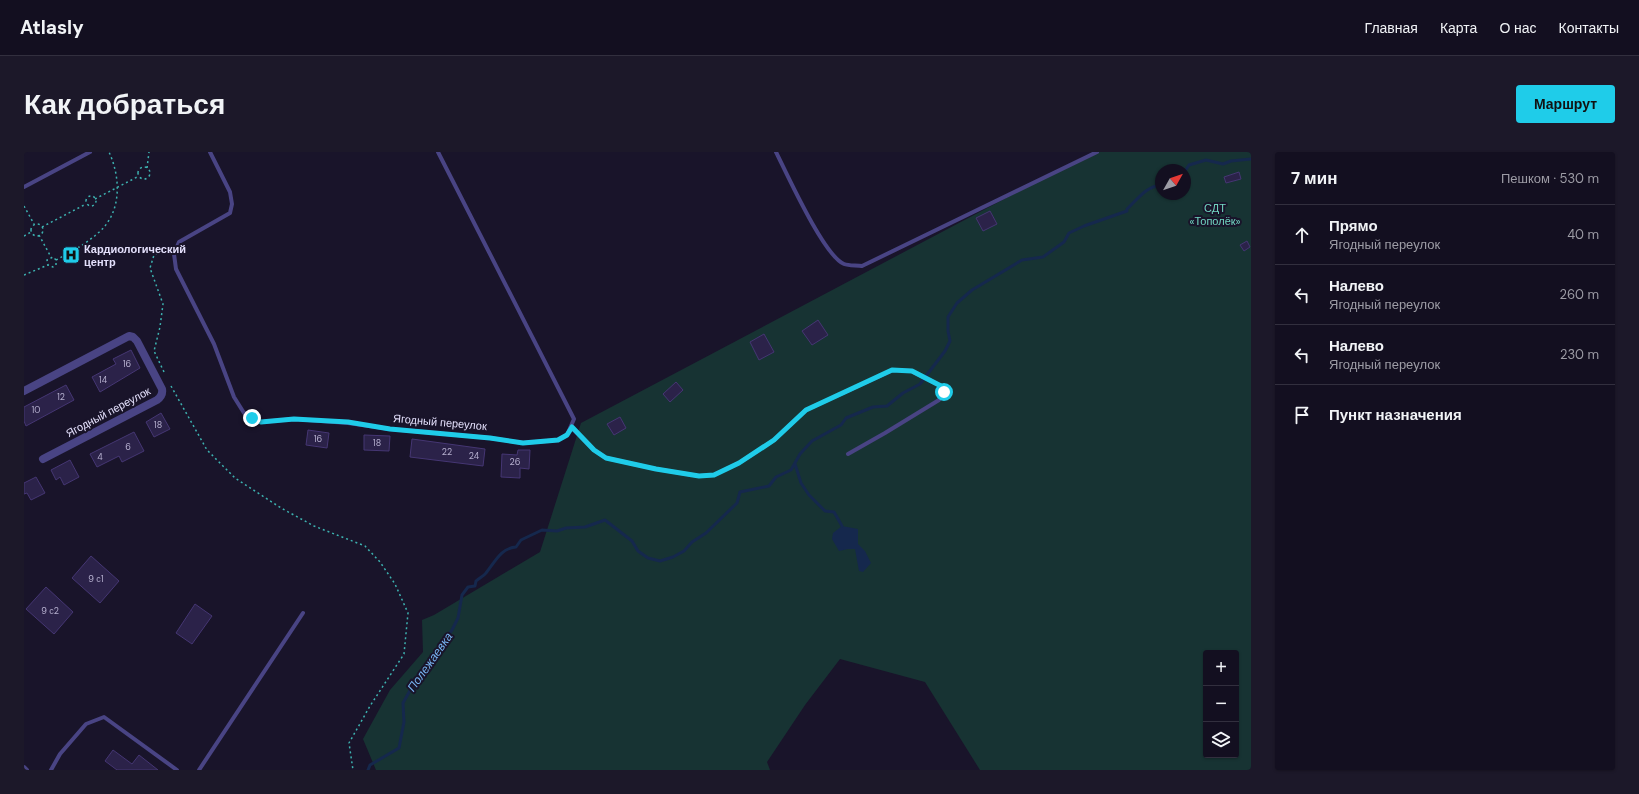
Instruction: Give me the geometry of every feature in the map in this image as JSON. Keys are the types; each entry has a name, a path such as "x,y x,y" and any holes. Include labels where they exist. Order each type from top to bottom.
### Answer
{"street":[{"name":"Ягодный переулок","path":"24,391 129,336 133,337 137,341 162,389 161,397 43,459"}],"lane":[{"path":"24,187 90,152"},
{"path":"179,242 230,213 232,204 230,192 210,152"},
{"path":"438,152 574,419 572,427 594,450 606,458 656,469 699,476 714,475 739,463 774,440 806,410 892,370 912,371 941,386 944,392 939,400 848,454"},
{"path":"776,152 808,215 829,252 844,264 862,266 1097,152"},
{"name":"Ягодный переулок","path":"179,242 174,254 176,269 214,344 234,397 244,413 252,418 261,422 294,419 348,422 390,429 490,438 523,443 558,440 567,435 572,427"},
{"path":"199,770 303,613"},
{"path":"51,770 60,754 86,724 104,717 177,770"}],"path":[{"path":"24,275 48,265 56,265 56,260 99,232 111,217 118,193 118,187 109,152"},
{"path":"139,176 143,179 148,178 150,172 147,168 149,152"},
{"path":"139,176 138,172 141,168 147,168"},
{"path":"42,227 86,204 86,200 89,197 93,197 95,199 139,176"},
{"path":"86,204 88,206 93,206 96,202 95,199"},
{"path":"24,206 34,224 42,227"},
{"path":"31,232 31,227 34,224"},
{"path":"39,235 43,230 42,227"},
{"path":"31,232 36,236 39,235"},
{"path":"24,236 31,232"},
{"path":"39,235 51,257 56,260"},
{"path":"166,378 154,351 160,327 163,304 150,268 154,255 179,242"},
{"path":"48,265 47,260 51,257"},
{"path":"170,384 208,450 235,478 281,508 314,526 365,546 380,562 395,584 408,613 404,654 370,706 349,743 353,770"}],"green space":[{"name":"СДТ «Тополёк»","path":"1093,152 1251,152 1251,770 980,770 925,682 840,659 805,705 767,762 770,770 376,770 363,739 390,690 423,652 422,620 434,615 540,552 581,423"}],"water":[{"path":"842,526 858,529 858,544 865,551 871,563 863,572 859,571 855,549 839,551 832,539 833,533"}],"building":[{"path":"1239,172 1241,179 1226,183 1224,177"},
{"path":"990,211 997,224 983,231 976,218"},
{"path":"1247,241 1250,247 1244,251 1240,245"},
{"path":"818,320 828,335 812,345 802,331"},
{"path":"764,334 774,352 759,360 750,342"},
{"path":"131,350 140,368 100,392 92,377 116,364 113,359"},
{"path":"676,382 683,390 670,402 663,394"},
{"path":"66,385 74,400 26,426 24,421 24,407"},
{"path":"161,413 170,429 154,437 146,422"},
{"path":"620,417 626,428 614,435 607,424"},
{"path":"308,430 329,433 327,448 306,445"},
{"path":"134,432 144,451 122,462 119,456 97,467 90,454"},
{"path":"364,435 390,436 389,451 364,450"},
{"path":"412,439 485,449 483,466 410,457"},
{"path":"518,450 530,450 529,469 520,468 520,478 501,477 502,454 517,455"},
{"path":"70,460 79,477 64,485 60,477 56,480 51,470"},
{"path":"36,477 45,493 31,500 27,493 24,494 24,483"},
{"path":"91,556 119,581 100,603 72,578"},
{"path":"46,587 73,612 54,634 26,609"},
{"path":"195,604 212,616 192,644 176,633"},
{"path":"113,750 132,764 139,755 158,770 117,770 105,761"}],"waterway":[{"name":"Полежаевка","path":"1191,164 1206,160 1223,164 1231,161 1251,159"},
{"name":"Полежаевка","path":"368,770 370,765 399,748 404,722 403,703 418,676 452,630 458,618 462,595 468,587 475,586 476,581 485,574 495,560 506,550 516,547 521,540 542,530 557,531 566,528 585,527 605,520 632,541 638,551 648,558 660,561 673,557 684,551 692,542 706,533 737,503 740,492 769,486 776,477 791,470 800,454 812,441 841,425 846,418 873,407 887,406 903,393 920,384 945,351 950,341 948,317 957,303 972,290 1022,260 1043,257 1064,242 1069,233 1084,226 1127,211 1127,209 1138,198 1150,188 1155,186"},
{"name":"Полежаевка","path":"795,464 801,483 809,495 825,511 834,512 842,526"}],"place":[{"name":"Кардиологический центр","path":"71,255"}],"route":[{"path":"252,418 261,422 294,419 348,422 390,429 490,438 523,443 558,440 567,435 572,427 594,450 606,458 656,469 699,476 714,475 739,463 774,440 806,410 892,370 912,371 941,386 944,392"}]}
